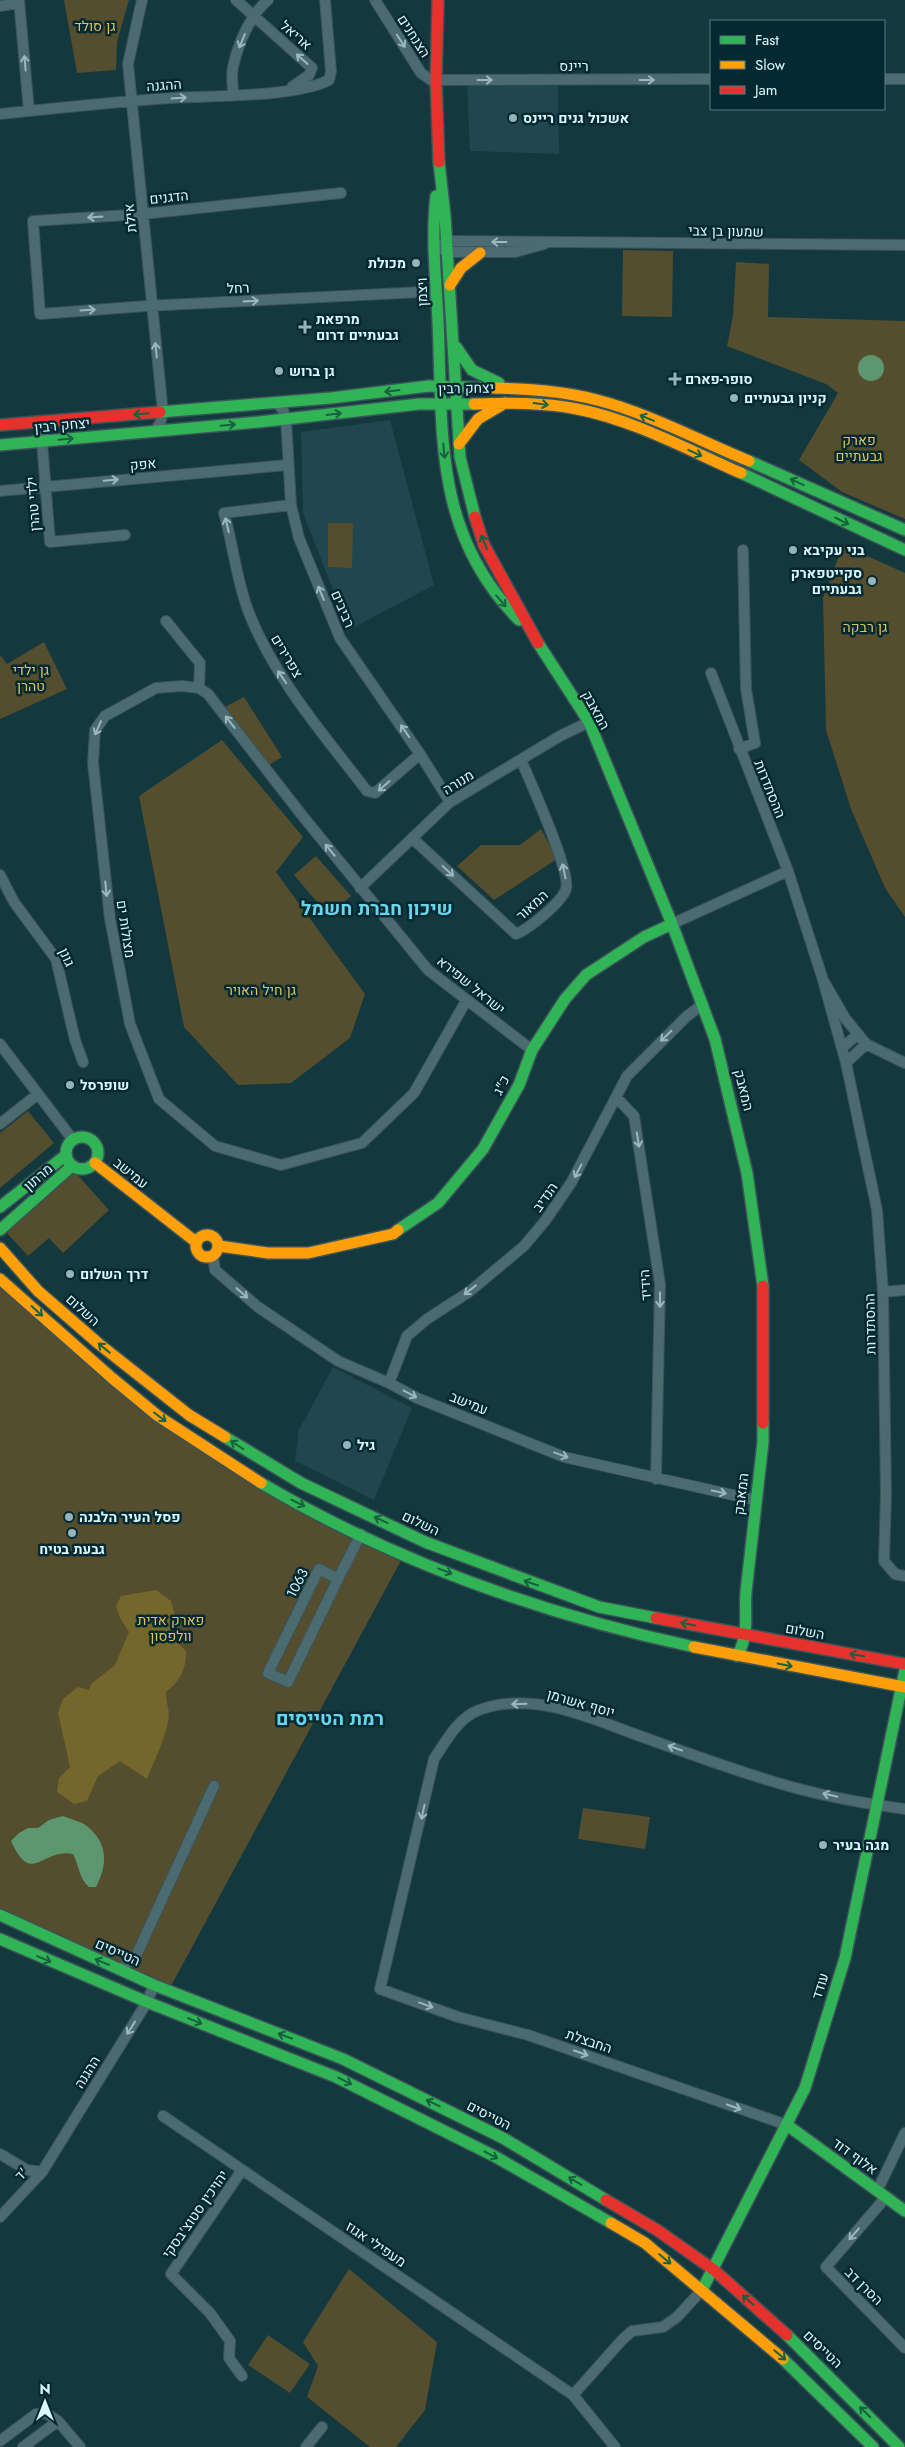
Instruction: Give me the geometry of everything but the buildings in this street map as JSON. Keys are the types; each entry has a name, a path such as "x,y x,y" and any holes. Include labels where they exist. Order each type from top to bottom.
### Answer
{"main road":[{"name":"ויצמן","path":"438,0 436,81 439,180 455,345 457,402"},
{"name":"ויצמן","path":"439,180 435,202 435,247 441,403"},
{"path":"450,285 461,268 480,253"},
{"path":"455,345 464,360 477,374 493,382 517,388"},
{"name":"יצחק רבין","path":"0,425 277,403 440,386 517,388 565,394 628,410 773,471 905,530"},
{"name":"המאבק","path":"457,402 459,444 472,510 484,545 530,631 589,722 672,924 715,1039 731,1100 747,1173 763,1278 763,1442 755,1500 746,1596 748,1617 741,1635 744,1646 737,1656"},
{"path":"459,444 468,429 479,418 509,402"},
{"name":"יצחק רבין","path":"0,445 155,432 441,403 534,403 577,409 619,420 778,489 905,550"},
{"name":"המאבק","path":"441,403 443,444 450,486 469,551 490,588 530,631"},
{"name":"כ\"ג","path":"219,1246 268,1253 308,1253 393,1234 438,1203 484,1149 519,1084 532,1050 565,999 586,975 644,937 672,924"},
{"path":"82,1137 93,1140 98,1150 95,1163 84,1169 72,1166 66,1155 68,1145 73,1140 82,1137"},
{"name":"מרתון","path":"0,1207 66,1155"},
{"name":"עמישב","path":"95,1163 196,1242"},
{"name":"מרתון","path":"0,1230 72,1166"},
{"path":"208,1234 216,1238 219,1246 212,1257 205,1257 199,1254 196,1242 200,1237 208,1234"},
{"name":"השלום","path":"0,1248 38,1291 141,1379 189,1415 300,1483 425,1542 514,1578 599,1606 741,1635 905,1664"},
{"path":"0,1279 130,1394 180,1432 234,1467 284,1496 404,1555 520,1600 620,1630 737,1656 903,1687"},
{"name":"עודד","path":"702,2290 714,2270 750,2194 788,2125 805,2088 844,1958 878,1806 905,1670"},
{"name":"הטייסים","path":"0,1915 154,1985 343,2059 503,2138 657,2230 714,2270 806,2352 899,2447"},
{"path":"0,1939 147,2002 336,2077 494,2156 645,2243 793,2366 873,2447"},
{"name":"אלוף דוד","path":"788,2125 905,2211"}],"street":[{"name":"אילת","path":"142,0 128,64 162,412 160,423 155,432"},
{"name":"אריאל","path":"236,0 312,68 309,74 286,91"},
{"path":"233,94 232,68 240,45 254,17 268,0"},
{"name":"ההגנה","path":"0,114 131,101 286,91 322,84 329,80 331,71 325,0"},
{"name":"הצנחנים","path":"375,0 421,73 428,79 436,81"},
{"path":"0,6 19,1 29,111"},
{"name":"ריינס","path":"436,81 710,79"},
{"path":"885,79 905,79"},
{"name":"הדגנים","path":"40,314 34,221 143,214 341,193"},
{"name":"שמעון בן צבי","path":"435,247 548,243 905,245"},
{"name":"שמעון בן צבי","path":"447,247 480,253 527,251 548,243"},
{"name":"רחל","path":"40,314 152,306 422,292 437,297"},
{"name":"רביבים","path":"277,403 283,410 286,419 291,504 299,538 340,638 420,754 450,802"},
{"path":"42,442 45,430 52,422"},
{"name":"ילדי טהרן","path":"42,442 50,542 125,535"},
{"name":"אפק","path":"0,491 288,465"},
{"name":"צפרירים","path":"291,504 224,513 248,611 268,654 324,736 367,791 375,793 420,754"},
{"name":"ההסתדרות","path":"743,550 746,689 755,743 739,749 788,871 823,980 846,1063 877,1210 883,1292 886,1495 884,1560 895,1574 905,1576"},
{"path":"166,620 200,663 199,688 208,694 360,888"},
{"path":"711,673 739,749"},
{"name":"מצולות ים","path":"199,688 182,686 156,688 104,716 95,730 93,763 110,919 130,1024 159,1099 215,1146 280,1165 362,1143 414,1093 466,1001"},
{"name":"מנורה","path":"360,888 450,802 589,722"},
{"name":"המאור","path":"412,838 516,934 526,930 562,896 567,887 560,853 521,760"},
{"name":"כ\"ג","path":"672,924 788,871"},
{"name":"גונן","path":"0,875 14,902 56,959 75,1040 83,1062"},
{"name":"ישראל שפירא","path":"360,888 428,970 532,1050"},
{"name":"ההסתדרות","path":"823,980 845,1018 866,1044"},
{"name":"הנדיב","path":"389,1383 407,1336 427,1319 469,1292 524,1246 545,1222 571,1183 617,1098 626,1076 686,1017 702,1004"},
{"path":"842,1048 858,1034"},
{"path":"0,1044 73,1140"},
{"path":"846,1063 866,1044 905,1063"},
{"path":"0,1124 38,1094"},
{"name":"הידיד","path":"617,1098 634,1116 660,1284 656,1479"},
{"name":"עמישב","path":"212,1257 215,1270 258,1307 338,1361 389,1383 416,1398 564,1457 755,1500"},
{"path":"883,1292 905,1290"},
{"path":"338,1579 361,1534"},
{"name":"1063","path":"319,1569 338,1579 288,1682 268,1673 319,1569"},
{"name":"יוסף אשרמן","path":"380,1989 434,1759 454,1729 477,1710 500,1704 526,1703 563,1709 770,1781 878,1806"},
{"path":"120,1970 136,1956 214,1786"},
{"path":"878,1806 905,1809"},
{"path":"136,1956 139,1978"},
{"name":"ההגנה","path":"42,2172 147,2002 154,1985"},
{"name":"החבצלת","path":"380,1989 458,2017 528,2035 788,2125"},
{"name":"מעפילי אגוז","path":"163,2116 574,2395 615,2447"},
{"path":"882,2194 905,2133"},
{"path":"0,2154 27,2170 42,2172"},
{"name":"יהויכין סטוצ'בסקי","path":"242,2170 171,2274 210,2313 230,2341 229,2358 242,2376"},
{"name":"ד'","path":"0,2217 42,2172"},
{"name":"הסרן דב","path":"882,2194 826,2267 905,2348"},
{"path":"574,2395 632,2331 663,2327 676,2317 702,2290"},
{"path":"0,2441 36,2414 46,2413 58,2421 80,2447"},
{"path":"23,2447 58,2421"},
{"path":"306,2447 322,2427"}],"shaded area":[{"name":"אשכול גנים ריינס","path":"467,84 558,86 559,154 470,151"},
{"path":"871,355 880,359 884,368 880,377 871,381 862,377 858,368 862,359"},
{"path":"390,420 434,585 349,630 303,513 301,432"},
{"name":"גיל","path":"333,1367 412,1408 374,1500 295,1461 299,1430"},
{"path":"63,1816 86,1825 100,1841 103,1848 104,1863 96,1887 89,1887 86,1884 73,1854 53,1856 32,1864 25,1862 18,1855 11,1841 28,1828 38,1828 49,1820"}],"green space":[{"name":"גן סולד","path":"64,0 129,0 117,42 116,70 77,73"},
{"path":"623,250 673,251 672,317 622,316"},
{"name":"פארק גבעתיים","path":"736,262 769,264 768,317 905,321 905,519 842,492 799,460 838,393 826,384 727,346 733,316"},
{"path":"328,523 353,523 352,568 328,567"},
{"name":"גן רבקה","path":"843,545 905,573 905,917 885,888 851,809 826,730 823,598"},
{"name":"גן ילדי טהרן","path":"44,642 67,689 0,719 0,655 7,664"},
{"path":"244,697 282,757 267,766 221,709"},
{"name":"גן חיל האויר","path":"222,740 303,837 276,872 365,994 350,1038 291,1083 238,1085 184,1027 139,796"},
{"path":"541,829 557,859 494,900 457,866 481,845 520,845"},
{"path":"316,856 351,896 328,915 294,875"},
{"path":"28,1111 54,1143 0,1188 0,1133"},
{"path":"74,1171 109,1210 63,1253 49,1238 28,1256 7,1233"},
{"name":"פארק אדית וולפסון","path":"0,1277 180,1432 404,1555 171,1986 0,1911"},
{"path":"156,1590 171,1601 177,1623 174,1639 186,1651 184,1669 175,1684 166,1692 169,1715 160,1747 147,1779 120,1761 98,1776 87,1801 74,1804 57,1792 59,1778 70,1767 58,1713 63,1699 78,1687 89,1690 91,1684 115,1665 129,1632 120,1618 116,1606 121,1596"},
{"path":"583,1808 650,1817 645,1849 578,1839"},
{"path":"349,2269 437,2342 425,2410 396,2447 370,2447 307,2397 318,2366 303,2342"},
{"path":"268,2335 310,2364 290,2393 248,2365"}],"traffic: fast":[{"path":"439,162 445,216 460,457 475,517"},
{"path":"436,196 434,258 443,442 448,480 457,517 471,552 491,587 519,620"},
{"path":"456,347 472,370 499,383"},
{"path":"160,412 331,398 429,386 495,388"},
{"path":"0,445 259,422 419,404 474,404"},
{"path":"749,461 905,530"},
{"path":"741,473 905,550"},
{"path":"538,643 589,722 672,924 715,1039 747,1173 763,1286"},
{"path":"398,1230 438,1203 483,1149 519,1085 532,1050 565,999 586,975 644,937 672,924"},
{"path":"82,1137 88,1138 93,1142 97,1147 98,1153 97,1159 93,1164 88,1168 82,1169 76,1168 71,1164 67,1159 66,1153 67,1147 71,1142 76,1138 82,1137"},
{"path":"0,1207 66,1155"},
{"path":"0,1230 72,1166"},
{"path":"737,1656 744,1640 746,1625 746,1592 763,1442 763,1423"},
{"path":"225,1437 301,1483 425,1542 599,1607 656,1618"},
{"path":"261,1483 364,1537 417,1561 471,1582 581,1619 694,1647"},
{"path":"702,2290 805,2088 845,1958 905,1670"},
{"path":"0,1915 154,1985 343,2059 503,2138 606,2200"},
{"path":"0,1939 147,2002 336,2077 494,2156 611,2223"},
{"path":"787,2125 905,2211"},
{"path":"787,2335 899,2447"},
{"path":"783,2359 873,2447"}],"traffic: slow":[{"path":"450,285 461,268 480,253"},
{"path":"495,388 572,394 597,400 655,420 749,461"},
{"path":"459,444 478,419 505,403"},
{"path":"474,404 538,404 598,414 660,436 741,473"},
{"path":"95,1163 196,1242"},
{"path":"219,1246 268,1253 308,1253 393,1234 398,1230"},
{"path":"203,1235 211,1235 218,1242 218,1246 218,1250 211,1257 203,1257 196,1250 196,1242 203,1235"},
{"path":"0,1248 38,1291 99,1344 189,1415 225,1437"},
{"path":"0,1279 158,1416 261,1483"},
{"path":"694,1647 905,1687"},
{"path":"611,2223 645,2243 783,2359"}],"traffic: jam":[{"path":"438,0 436,81 439,162"},
{"path":"0,425 160,412"},
{"path":"475,517 484,545 538,643"},
{"path":"763,1286 763,1423"},
{"path":"656,1618 905,1664"},
{"path":"606,2200 657,2230 714,2270 787,2335"}],"place":[{"name":"אשכול גנים ריינס","path":"513,118"},
{"name":"מכולת","path":"416,263"},
{"name":"מרפאת גבעתיים דרום","path":"305,327"},
{"name":"גן ברוש","path":"279,371"},
{"name":"סופר-פארם","path":"675,379"},
{"name":"קניון גבעתיים","path":"734,398"},
{"name":"בני עקיבא","path":"793,550"},
{"name":"סקייטפארק גבעתיים","path":"872,581"},
{"name":"שופרסל","path":"70,1085"},
{"name":"דרך השלום","path":"70,1274"},
{"name":"גיל","path":"347,1445"},
{"name":"פסל העיר הלבנה","path":"69,1517"},
{"name":"גבעת בטיח","path":"72,1533"},
{"name":"מגה בעיר","path":"823,1845"}],"district":[{"name":"שיכון חברת חשמל","path":"377,908"},
{"name":"רמת הטייסים","path":"330,1718"}]}
